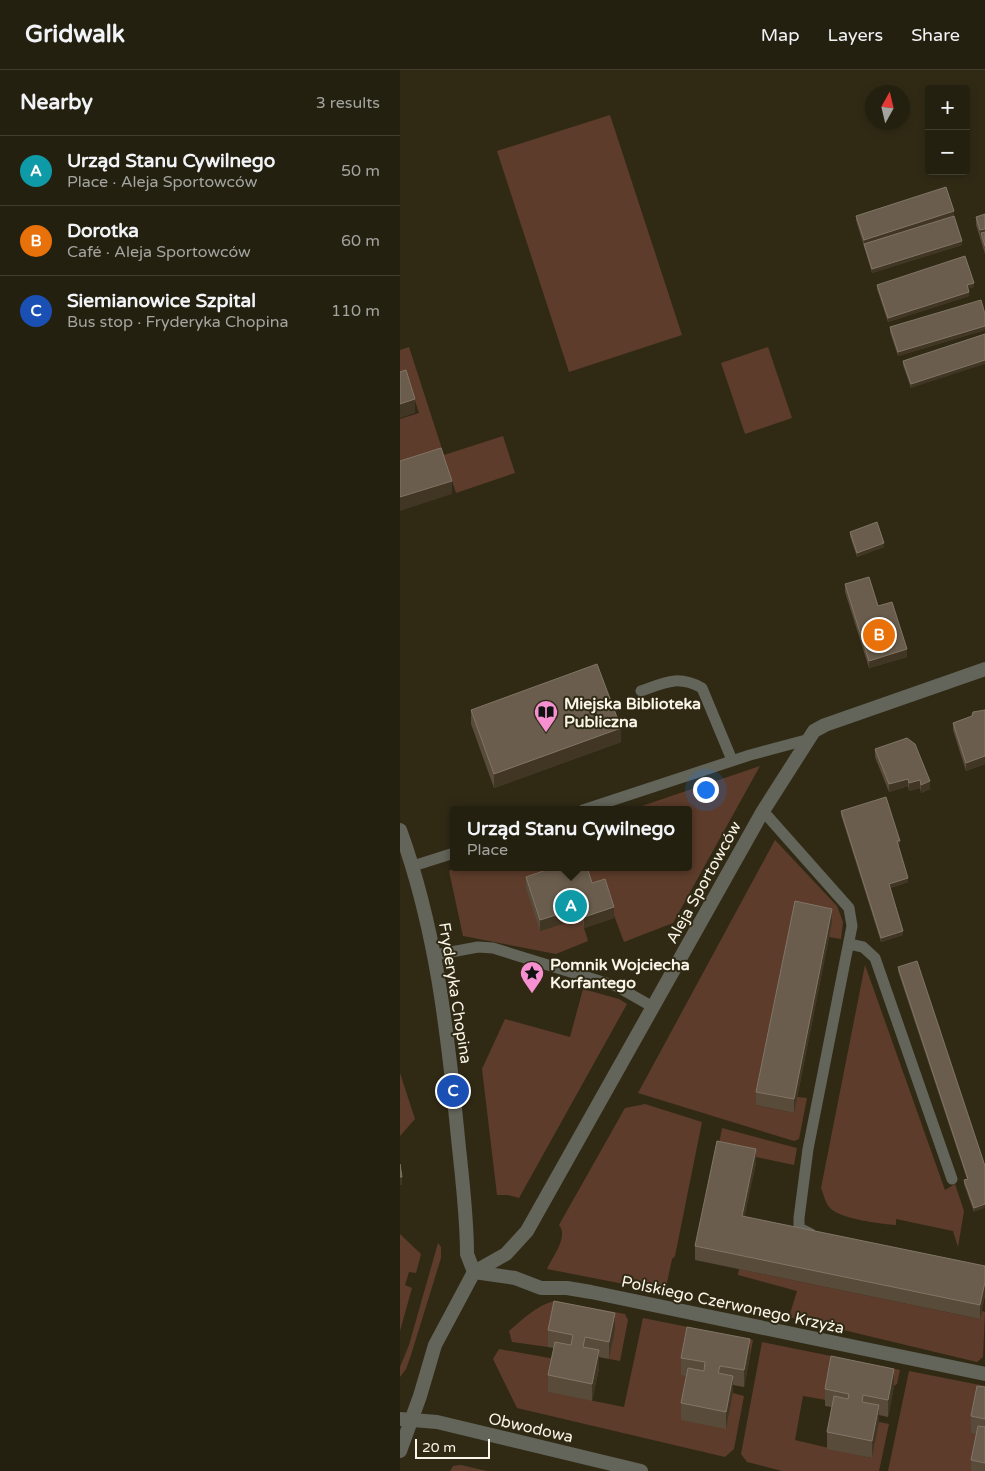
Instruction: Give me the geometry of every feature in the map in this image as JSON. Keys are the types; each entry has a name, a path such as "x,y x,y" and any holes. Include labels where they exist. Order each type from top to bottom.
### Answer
{"street":[{"name":"Aleja Sportowców","path":"474,1272 506,1254 527,1231 806,740 814,731 825,724 985,669"},
{"name":"Fryderyka Chopina","path":"400,830 413,866 435,955 453,1091 467,1254 474,1272"},
{"name":"Polskiego Czerwonego Krzyża","path":"474,1272 515,1278 541,1288 567,1288 591,1292 985,1374"},
{"path":"400,1451 406,1420 435,1345 474,1272"},
{"name":"Obwodowa","path":"406,1420 437,1422 641,1471"}],"lane":[{"path":"641,691 661,684 686,680 702,688 732,760"},
{"path":"595,806 732,760 806,740"},
{"path":"764,811 849,908 852,926 808,1149 799,1218 799,1228 806,1234 826,1237"},
{"path":"413,866 450,854"},
{"path":"848,944 863,947 875,958 952,1179"},
{"path":"435,955 478,947 493,948 616,986 653,1007"}],"shaded area":[{"path":"610,115 682,335 569,372 497,151"},
{"path":"409,347 444,455 503,436 515,473 456,493 445,459 400,474 400,419 419,413 408,379 400,381 400,350"},
{"path":"768,347 792,418 745,434 721,363"},
{"path":"760,766 673,923 624,942 605,891 540,931 581,918 588,941 556,954 463,936 450,871 692,871 692,806 642,806"},
{"path":"775,840 837,906 843,922 841,939 829,937 832,922 756,1105 794,1113 797,1097 807,1098 799,1139 794,1141 638,1093"},
{"path":"865,965 945,1190 955,1184 964,1211 958,1247 953,1231 896,1219 896,1225 872,1222 836,1213 827,1204 821,1188"},
{"path":"583,989 619,999 627,1004 519,1198 497,1195 482,1069 505,1019 570,1037"},
{"path":"400,1073 415,1119 400,1136"},
{"path":"645,1104 702,1122 675,1256 672,1259 665,1292 547,1269 561,1241 562,1230 559,1225 625,1108"},
{"path":"722,1128 797,1148 794,1165 718,1149"},
{"path":"400,1234 421,1254 416,1273 409,1272 405,1285 412,1288 400,1331"},
{"path":"438,1243 441,1247 441,1258 411,1355 406,1369 400,1377 400,1367 409,1345"},
{"path":"739,1269 980,1319 982,1311 985,1312 983,1357 977,1362 789,1317 797,1291 738,1275"},
{"path":"554,1301 625,1314 628,1320 620,1361 609,1359 614,1330 548,1347 512,1342 509,1331 536,1310"},
{"path":"643,1318 753,1340 750,1356 688,1344 708,1379 721,1389 744,1396 734,1449 725,1457 517,1408 493,1359 499,1349 555,1359 549,1392 624,1407"},
{"path":"762,1342 900,1370 897,1384 894,1386 826,1400 803,1396 795,1440 871,1458 879,1422 889,1424 879,1471 782,1471 747,1462 741,1454"},
{"path":"909,1371 985,1386 985,1436 972,1471 888,1471"},
{"path":"461,1465 487,1471 450,1471 453,1466"}],"building":[{"path":"946,187 954,211 864,240 856,216"},
{"path":"985,214 985,229 980,230 976,217"},
{"path":"954,216 962,241 872,269 864,244"},
{"path":"985,232 985,246 981,233"},
{"path":"965,256 974,283 967,285 969,292 888,318 877,285"},
{"path":"981,300 985,314 985,326 898,352 890,327"},
{"path":"985,334 985,360 911,384 903,361"},
{"path":"406,370 415,399 400,404 400,372"},
{"path":"441,448 452,481 400,497 400,461"},
{"path":"877,522 884,543 857,553 850,532"},
{"path":"869,577 878,606 892,602 907,649 869,661 845,584"},
{"name":"Miejska Biblioteka Publiczna","path":"597,664 621,728 494,774 471,710"},
{"path":"985,710 985,756 966,763 953,723 972,716 973,712"},
{"path":"907,738 915,744 930,781 921,785 920,780 909,783 908,779 889,784 875,749"},
{"path":"886,797 900,841 897,841 908,878 889,884 903,931 881,938 841,811"},
{"path":"543,871 588,871 592,883 605,879 614,907 584,917 581,907 540,920 526,877"},
{"path":"795,901 832,909 794,1099 756,1092"},
{"path":"917,961 985,1166 985,1204 974,1208 964,1180 968,1179 898,967"},
{"path":"717,1141 756,1149 742,1216 985,1266 985,1282 980,1305 695,1246"},
{"path":"554,1301 615,1313 609,1342 585,1337 583,1347 599,1350 592,1384 548,1375 555,1342 571,1345 573,1335 548,1330"},
{"path":"687,1327 750,1339 744,1370 720,1366 718,1373 733,1376 726,1412 681,1403 688,1368 704,1371 705,1362 681,1358"},
{"path":"831,1356 894,1369 888,1400 863,1395 862,1402 879,1405 872,1441 827,1432 834,1396 848,1399 849,1394 825,1389"},
{"path":"977,1386 985,1387 985,1419 971,1416"},
{"path":"978,1426 985,1427 985,1463 971,1460"}],"place":[{"name":"Dorotka","path":"879,635"},
{"name":"Miejska Biblioteka Publiczna","path":"546,733"},
{"name":"Urząd Stanu Cywilnego","path":"571,906"},
{"name":"Pomnik Wojciecha Korfantego","path":"532,994"},
{"name":"Siemianowice Szpital","path":"453,1091"}]}
